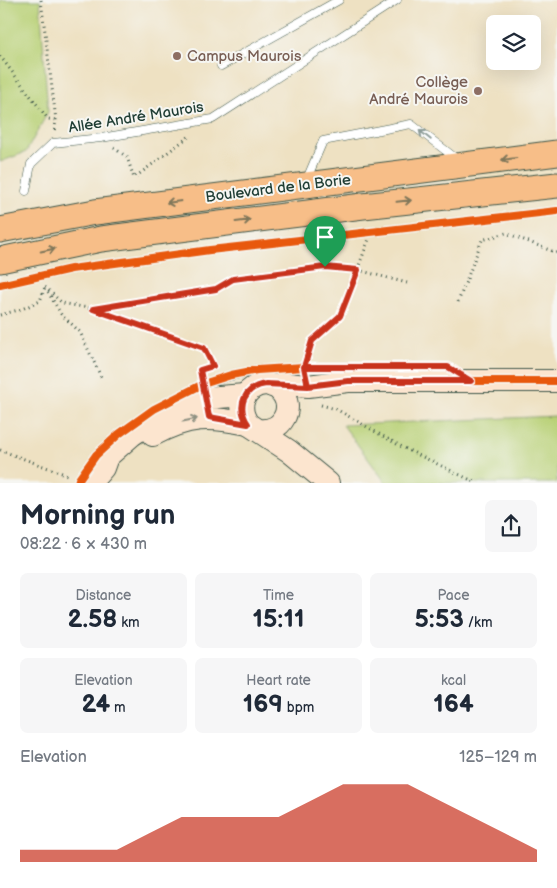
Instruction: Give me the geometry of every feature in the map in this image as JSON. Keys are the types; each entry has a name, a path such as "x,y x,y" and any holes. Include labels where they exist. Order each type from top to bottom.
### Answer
{"main road":[{"name":"Boulevard de la Borie","path":"0,230 95,212 557,153"},
{"name":"Boulevard de la Borie","path":"0,260 101,239 363,206 557,185"}],"street":[{"path":"87,478 115,464 138,444 153,435 168,427 189,420 209,417 270,430 278,426 306,376"},
{"path":"328,483 289,450 253,427 242,410 245,396 251,389 259,385 286,384 306,376 348,381 557,381"},
{"path":"272,386 283,394 289,450"},
{"path":"87,478 122,443 160,416 188,402 206,398 245,396"}],"lane":[{"path":"221,66 339,0"},
{"name":"Allée André Maurois","path":"26,191 31,164 52,143 101,138 213,119 397,0"},
{"path":"304,185 323,141 411,124 464,164"},
{"path":"87,478 96,455 119,434 154,409 203,384 231,375 257,370 306,376"}],"path":[{"path":"41,0 56,120 52,143"},
{"path":"0,56 48,118 56,120"},
{"path":"101,138 127,158 134,178 213,119"},
{"path":"372,231 340,316 312,341 306,376 312,403 336,409 402,447 477,483"},
{"path":"458,302 482,240 506,234 557,253"},
{"path":"93,309 216,289 233,279 325,267 358,270 407,283"},
{"path":"45,287 62,303 93,309 204,348 213,366 200,370 203,384"},
{"path":"0,314 22,309 40,301 45,287"},
{"path":"45,287 62,314 80,332 101,377"},
{"path":"0,450 87,478"}],"green space":[{"path":"0,0 40,0 48,112 26,152 0,162"},
{"path":"557,416 557,483 386,483 343,425"}],"cycle path":[{"path":"0,285 71,269 210,250 557,211"},
{"path":"78,483 96,455 119,434 154,409 203,384 231,375 257,370 304,367 448,367 471,381 557,381"}],"place":[{"name":"Campus Maurois","path":"177,56"},
{"name":"Collège André Maurois","path":"478,91"}],"route":[{"path":"325,267 233,279 216,289 93,309 204,348 213,366 200,370 209,417 248,424 244,417 242,403 251,389 266,384 272,386 286,384 308,386 304,367 448,367 471,381 348,381 308,386 304,367 312,341 340,316 358,270 325,267"}]}
